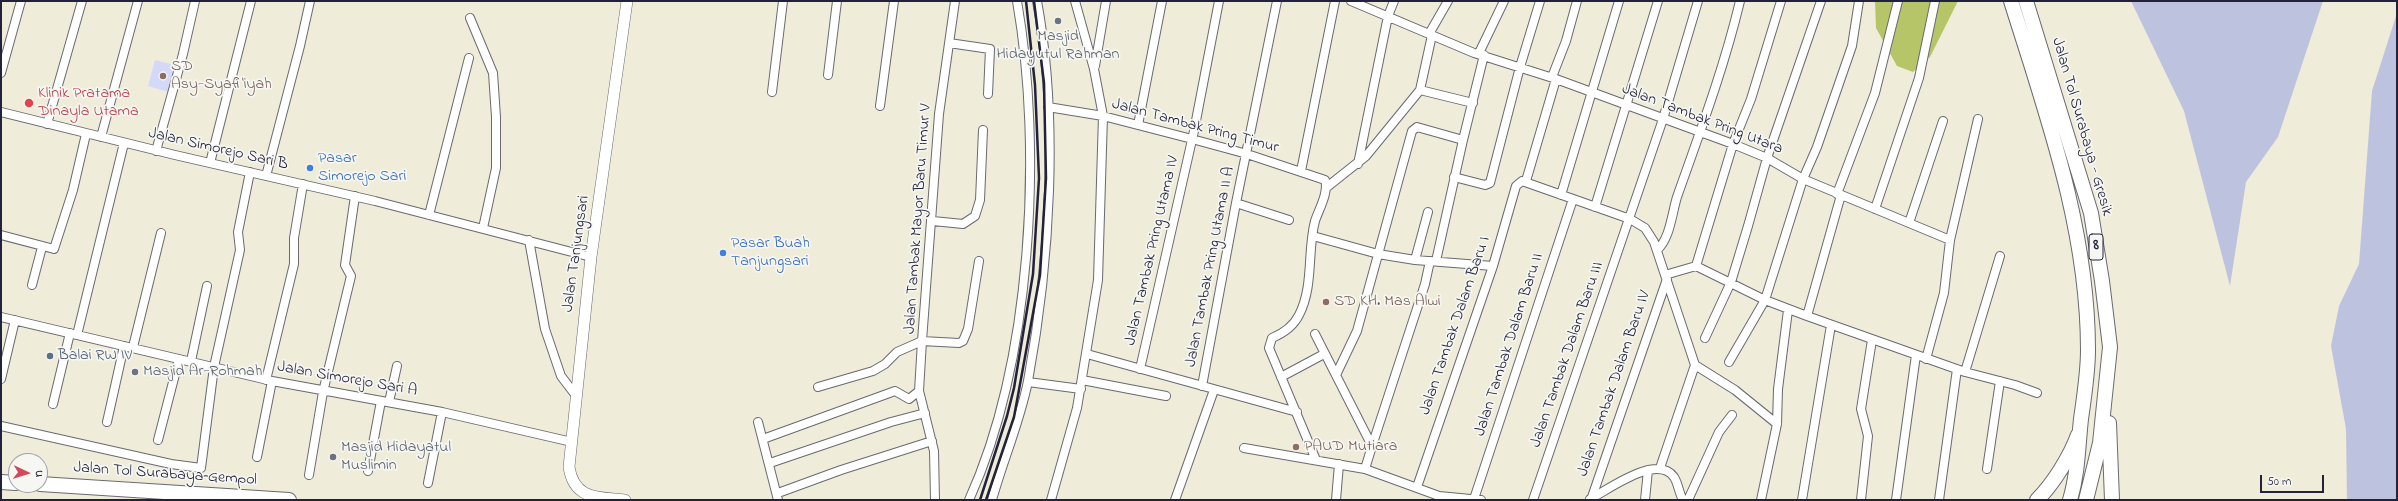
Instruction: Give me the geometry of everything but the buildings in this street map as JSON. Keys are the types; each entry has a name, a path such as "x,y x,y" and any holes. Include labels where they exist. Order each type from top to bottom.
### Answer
{"highway":[{"name":"Jalan Tol Surabaya - Gresik","path":"2011,1 2052,127 2079,241 2084,273 2088,351 2080,426 2078,466 2070,500"},
{"name":"Jalan Tol Surabaya - Gresik","path":"2026,1 2091,213 2110,347 2100,443 2086,500"},
{"path":"2110,347 2109,436 2112,500"},
{"path":"2036,500 2044,493 2061,465 2080,426"},
{"name":"Jalan Tol Surabaya–Gempol","path":"48,485 289,500"}],"main road":[{"name":"Jalan Tanjungsari","path":"625,500 597,497 587,494 575,486 569,467 578,397 592,258 627,1"}],"street":[{"path":"1,73 21,1"},
{"path":"47,124 82,1"},
{"path":"101,137 138,1"},
{"path":"156,150 183,54 195,1"},
{"path":"210,163 251,1"},
{"path":"266,176 310,1"},
{"path":"772,92 783,1"},
{"path":"828,75 837,1"},
{"path":"880,106 894,1"},
{"name":"Jalan Tambak Mayor Baru Timur V","path":"955,1 939,114 933,222 922,342 959,343 963,341 968,329 980,261"},
{"path":"969,500 992,437 1007,381 1018,317 1026,243 1029,135 1024,49 1017,1"},
{"path":"993,496 1013,439 1028,382 1047,244 1047,72 1037,1"},
{"path":"1051,500 1082,384 1098,280 1103,116 1094,69 1075,1"},
{"path":"1094,69 1106,1"},
{"path":"1138,125 1162,1"},
{"name":"Jalan Tambak Pring Utama IV","path":"1140,369 1192,139 1219,1"},
{"name":"Jalan Tambak Pring Utama II A","path":"1202,386 1236,203 1277,1"},
{"path":"1301,171 1335,1"},
{"path":"1352,1 1482,54"},
{"path":"1358,164 1388,16 1394,1"},
{"path":"1316,460 1297,412 1271,357 1270,342 1272,338 1290,328 1300,313 1307,291 1313,236 1326,187 1358,164 1420,90 1431,34 1448,1"},
{"path":"1365,469 1433,261 1473,103 1482,54 1504,1"},
{"path":"1454,177 1485,185 1490,183 1520,67 1540,1"},
{"path":"1577,1 1526,181 1573,200 1630,219 1650,233 1695,365 1660,468"},
{"path":"1561,195 1619,1"},
{"path":"1595,207 1628,106 1658,1"},
{"name":"Jalan Tambak Dalam Baru III","path":"1533,500 1630,219 1663,118 1698,1"},
{"path":"1657,250 1664,243 1677,198 1726,58 1740,1"},
{"path":"1696,266 1733,144 1751,99 1781,1"},
{"path":"1705,338 1731,282 1767,158 1821,1"},
{"path":"1729,362 1765,300 1803,179 1817,147 1852,46 1859,1"},
{"path":"1806,316 1839,195 1875,93 1898,1"},
{"path":"1875,209 1918,80 1935,1"},
{"path":"470,18 493,73 496,124 496,168 484,228"},
{"path":"949,43 988,47 990,49 988,94"},
{"name":"Jalan Tambak Pring Utara","path":"1482,54 1554,78 1733,144 1767,158 1803,179 1839,195 1950,240"},
{"path":"429,215 469,58"},
{"path":"1420,90 1473,103"},
{"name":"Jalan Tambak Pring Timur","path":"1048,107 1103,116 1247,154 1323,178 1326,187"},
{"name":"Jalan Simorejo Sari B","path":"1,112 86,134 355,196 484,228 592,258"},
{"path":"1926,359 1944,293 1950,240 1978,119"},
{"path":"1909,223 1943,121"},
{"path":"1336,375 1357,331 1413,129 1417,127 1463,140"},
{"path":"933,222 963,224 975,216 980,200 983,130"},
{"path":"1,235 53,249 73,190 86,134"},
{"path":"53,404 124,142"},
{"path":"1,426 170,464 199,469 202,465 214,367 240,250 238,232 250,172"},
{"name":"Jalan Tambak Dalam Baru I","path":"1417,487 1493,266 1516,186 1518,182 1526,181"},
{"path":"257,457 269,380 294,264 294,238 303,184"},
{"path":"309,475 323,392 351,276 345,267 355,196"},
{"name":"Jalan Tambak Dalam Baru II","path":"1477,500 1573,200"},
{"path":"1236,203 1289,220"},
{"path":"1415,260 1428,212"},
{"path":"133,347 161,233"},
{"path":"1313,236 1378,254 1415,260 1493,266"},
{"path":"529,240 545,329 561,376 578,397"},
{"path":"32,285 42,247"},
{"path":"1939,500 1961,371 2000,256"},
{"path":"1666,277 1696,266 1788,310 1961,371 2000,381 2037,393"},
{"name":"Jalan Tambak Dalam Baru IV","path":"1589,500 1666,277"},
{"path":"191,361 207,286"},
{"path":"1761,500 1777,424 1778,389 1788,310"},
{"name":"Jalan Simorejo Sari A","path":"1,317 323,392 442,412 572,442"},
{"path":"1,379 15,320"},
{"path":"1802,500 1831,325"},
{"path":"1315,334 1372,446"},
{"path":"1861,500 1868,436 1861,409 1872,340"},
{"path":"818,387 873,371 882,367 897,352 922,342 920,391 932,441 936,471 935,500"},
{"path":"107,422 124,346"},
{"path":"1087,354 1297,412"},
{"path":"1281,377 1324,354"},
{"path":"1896,500 1916,355"},
{"path":"158,440 179,358"},
{"path":"1695,365 1735,390 1777,424"},
{"path":"368,471 385,402 397,366"},
{"path":"1987,469 2000,381"},
{"path":"1028,382 1082,384 1166,396"},
{"path":"1175,500 1214,390"},
{"path":"763,439 895,391 909,399 920,391"},
{"path":"428,483 442,412"},
{"path":"770,463 891,422 925,413"},
{"path":"1688,500 1719,432 1732,416"},
{"path":"758,422 778,497 841,470 932,441"},
{"path":"1244,448 1365,469 1439,496 1477,500"},
{"path":"1336,500 1339,464"},
{"path":"1589,500 1620,482 1648,470 1660,468 1670,472 1675,478 1683,500"},
{"path":"1645,500 1648,470"}],"shaded area":[{"path":"2131,1 2323,1 2278,137 2246,182 2230,286 2184,111"},
{"path":"2397,13 2397,500 2347,500 2346,429 2331,346 2339,306 2359,264 2372,91"},
{"name":"SD Asy-Syafi'iyah","path":"155,60 179,66 172,93 148,86"}],"green space":[{"path":"1875,1 1958,1 1930,57 1913,72 1897,66 1876,28"}],"railway":[{"path":"980,500 1007,416 1014,388 1033,274 1039,178 1035,85 1026,1"},
{"path":"986,500 1014,417 1040,275 1046,178 1044,83 1034,1"}],"place":[{"name":"Masjid Hidayutul Rahman","path":"1058,21"},
{"name":"SD Asy-Syafi'iyah","path":"163,76"},
{"name":"Klinik Pratama Dinayla Utama","path":"29,103"},
{"name":"Pasar Simorejo Sari","path":"310,168"},
{"name":"Pasar Buah Tanjungsari","path":"723,253"},
{"name":"SD KH. Mas Alwi","path":"1326,302"},
{"name":"Balai RW IV","path":"50,356"},
{"name":"Masjid Ar-Rohmah","path":"135,372"},
{"name":"PAUD Mutiara","path":"1296,447"},
{"name":"Masjid Hidayatul Muslimin","path":"333,457"}]}
